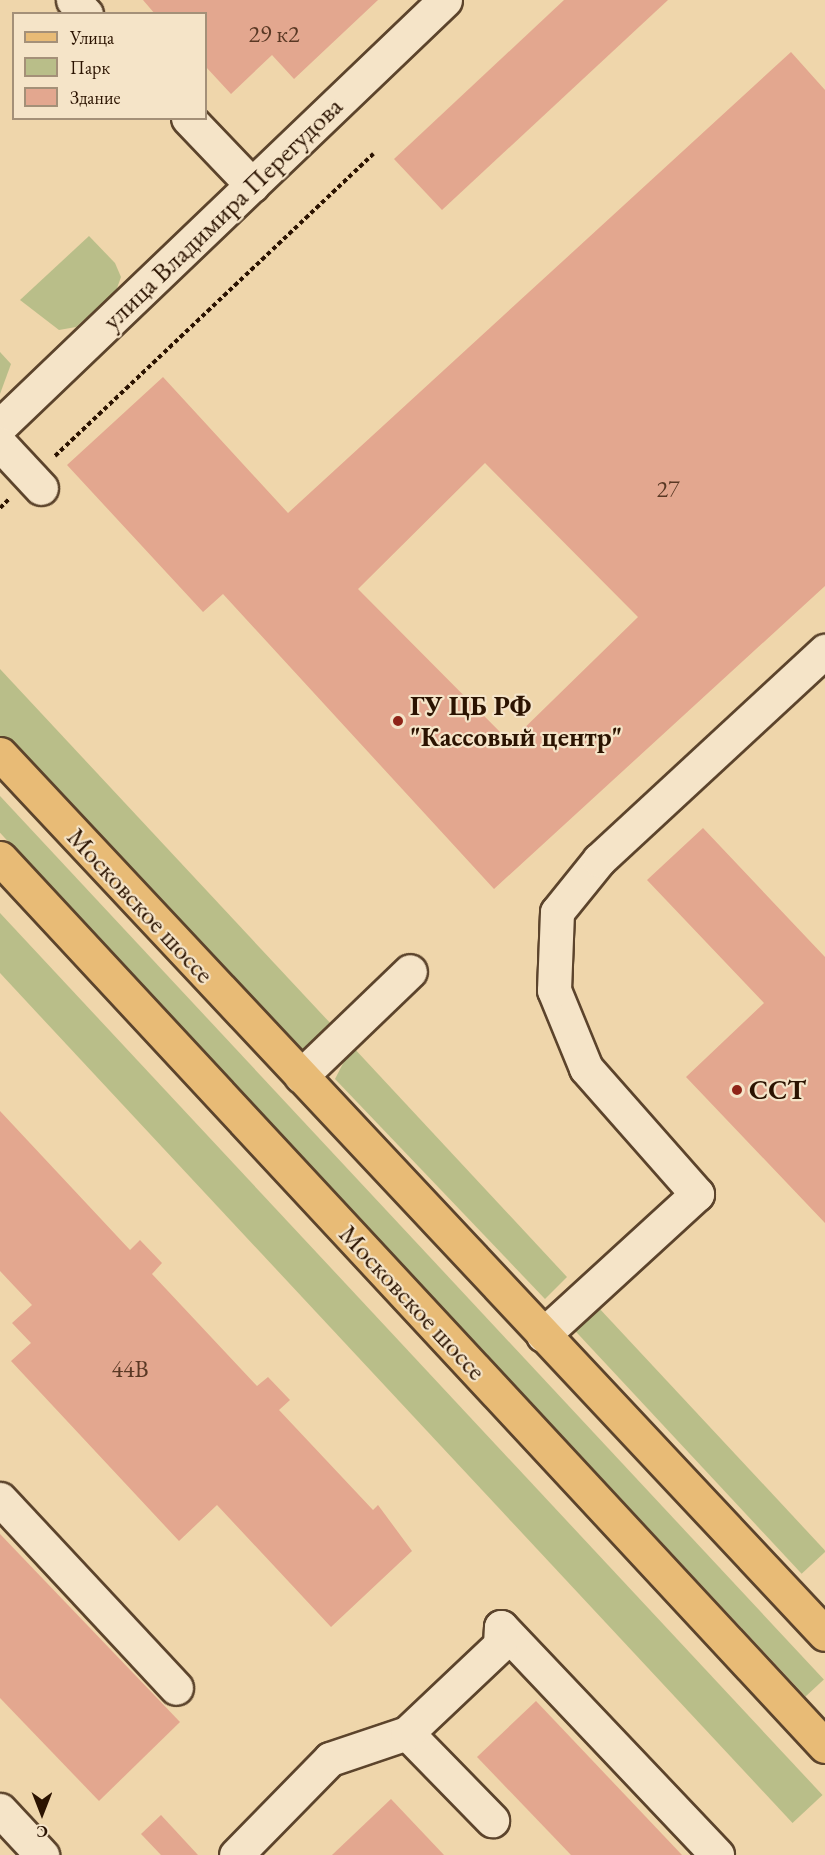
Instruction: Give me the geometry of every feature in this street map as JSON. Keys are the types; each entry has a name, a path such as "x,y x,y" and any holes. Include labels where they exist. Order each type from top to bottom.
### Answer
{"main road":[{"name":"Московское шоссе","path":"0,754 825,1634"},
{"name":"Московское шоссе","path":"0,858 825,1746"}],"street":[{"path":"73,0 84,12"},
{"name":"улица Владимира Перегудова","path":"0,426 445,0"},
{"path":"190,120 252,185"},
{"path":"0,444 45,475"},
{"path":"543,1335 698,1194 586,1068 554,990 557,912 599,860 825,651"},
{"path":"301,1076 410,971"},
{"path":"0,1499 176,1688"},
{"path":"236,1855 330,1760 407,1733 500,1645 501,1627 717,1855"},
{"path":"407,1733 492,1820"},
{"path":"0,1810 42,1855"}],"path":[{"path":"45,475 373,154"}],"green space":[{"path":"89,236 115,263 121,277 116,291 76,327 59,330 20,300"},
{"path":"0,352 11,364 0,394"},
{"path":"0,669 334,1027 298,1061 0,742"},
{"path":"0,796 824,1679 806,1697 0,833"},
{"path":"0,913 822,1795 793,1823 0,973"},
{"path":"352,1046 567,1277 545,1299 335,1079"},
{"path":"598,1307 825,1550 802,1574 574,1330"}],"building":[{"path":"143,0 378,0 294,79 272,55 231,94 207,68 207,12 153,12"},
{"path":"564,0 668,0 442,210 394,159"},
{"path":"791,52 825,90 825,586 494,889 223,594 203,612 67,465 163,377 288,513","holes":["485,463 638,617 510,742 358,589"]},
{"path":"703,828 825,957 825,1223 686,1077 764,1003 647,880"},
{"path":"0,1111 130,1250 140,1240 162,1263 152,1274 257,1386 268,1377 290,1400 279,1410 373,1510 378,1505 412,1551 331,1627 217,1505 179,1541 11,1361 31,1343 12,1323 32,1305 0,1271"},
{"path":"0,1534 180,1722 99,1801 0,1698"},
{"path":"536,1701 682,1855 571,1855 477,1757"},
{"path":"391,1799 444,1855 332,1855"},
{"path":"161,1815 198,1855 161,1855 141,1834"}],"place":[{"name":"ГУ ЦБ РФ \"Кассовый центр\"","path":"398,721"},
{"name":"ССТ","path":"737,1090"}]}
